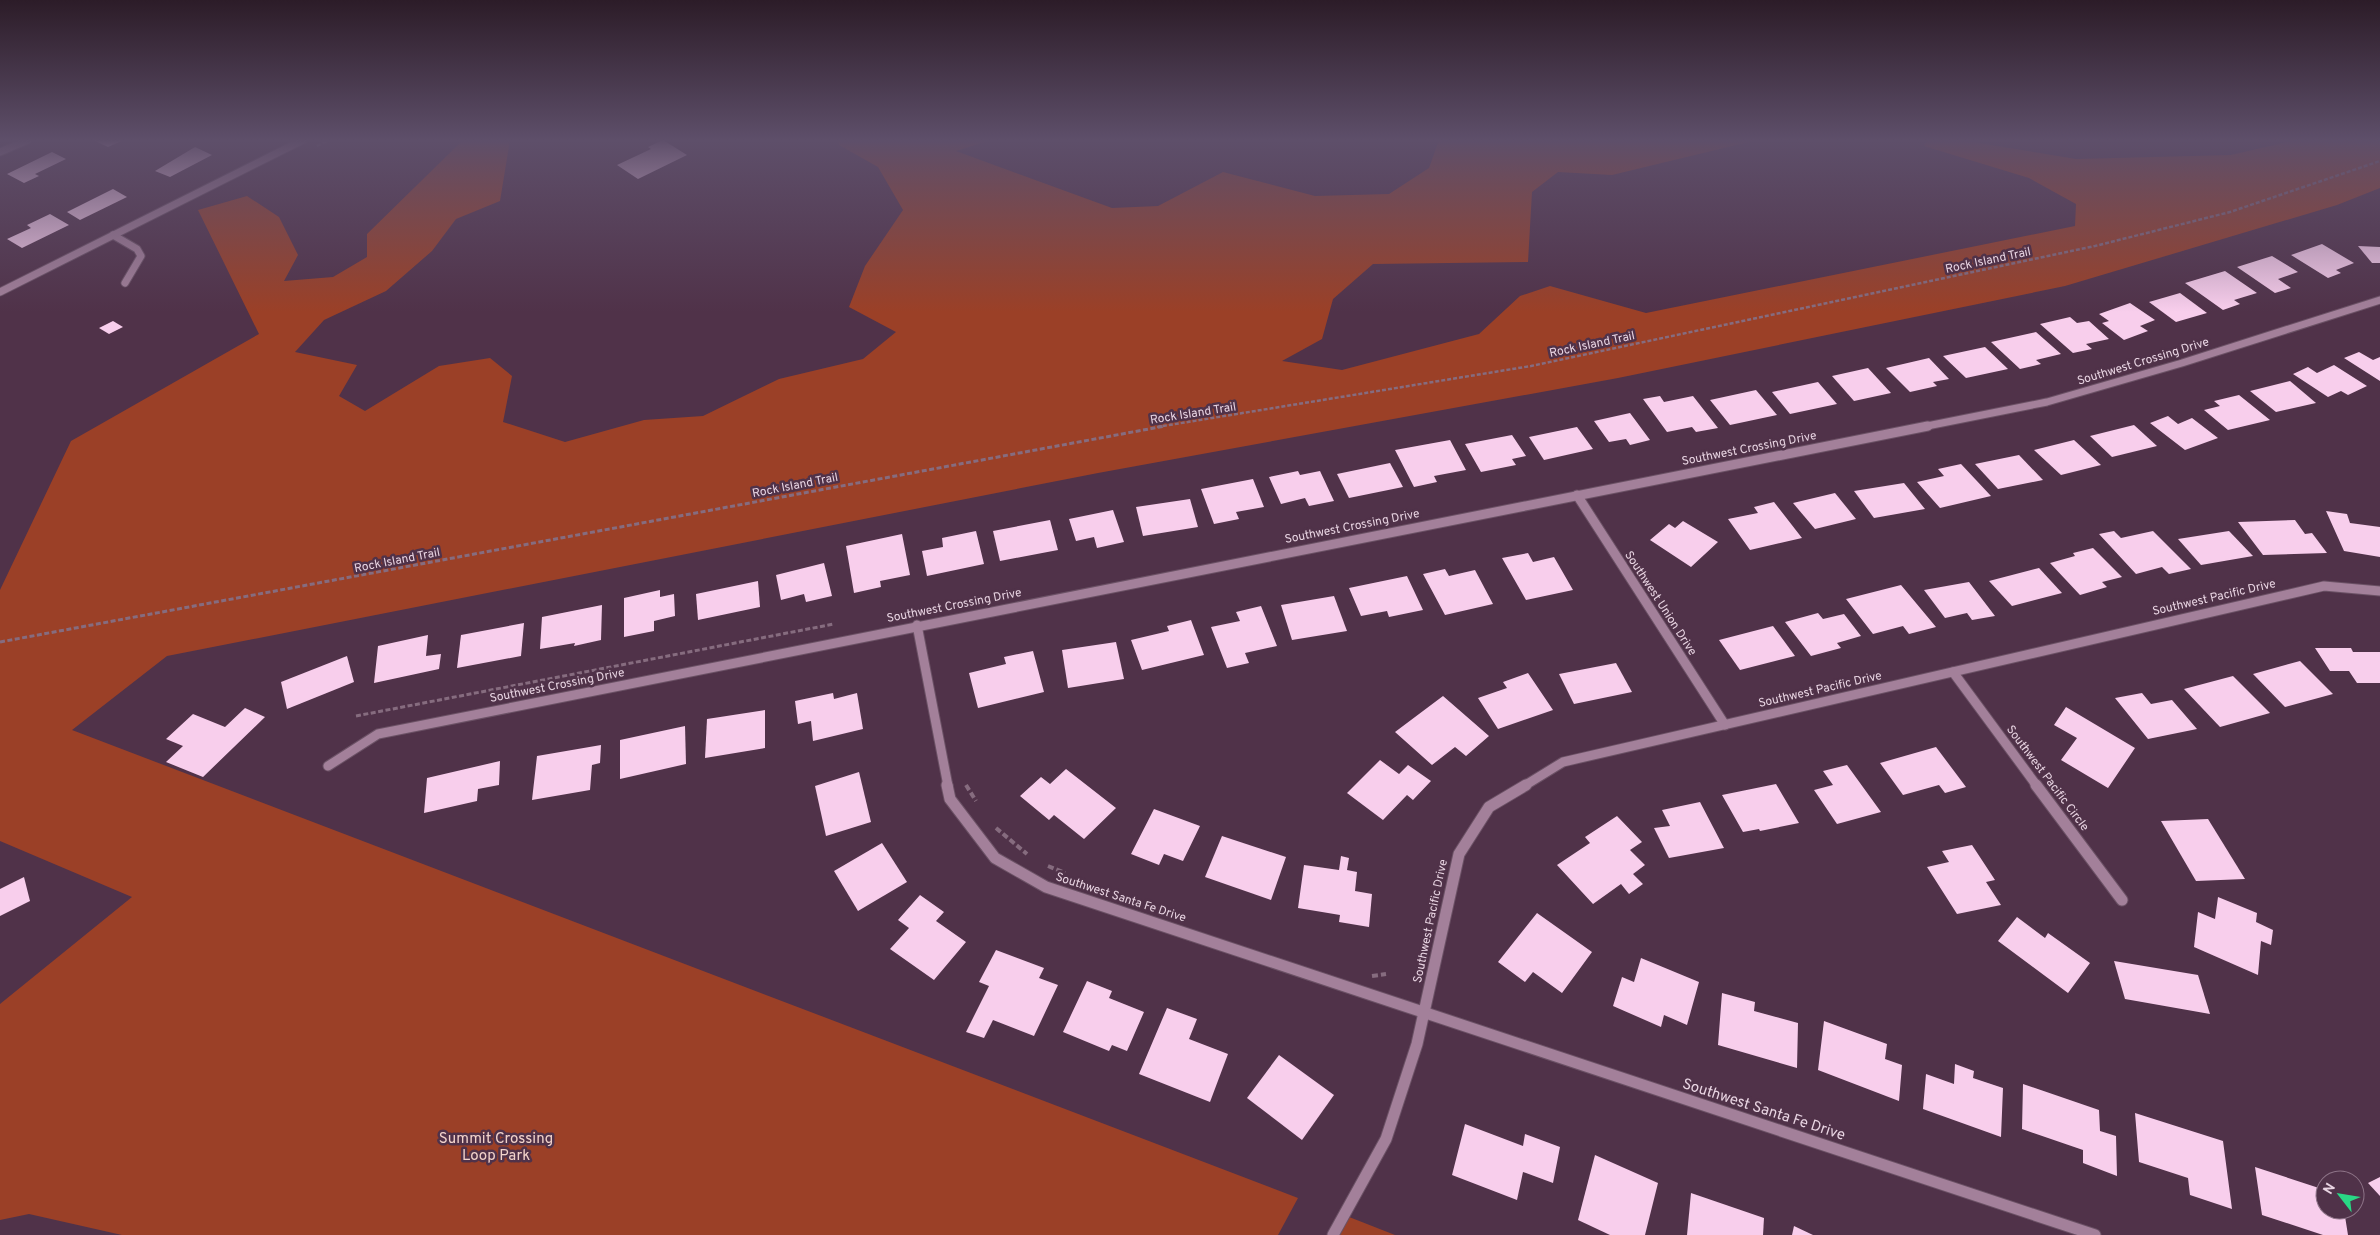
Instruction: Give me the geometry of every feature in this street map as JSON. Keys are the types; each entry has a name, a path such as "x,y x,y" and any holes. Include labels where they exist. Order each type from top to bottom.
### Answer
{"street":[{"path":"0,292 188,198"},
{"path":"113,235 137,249 141,256 125,283"},
{"name":"Southwest Crossing Drive","path":"328,766 378,734 917,625 2047,402 2182,363 2380,300"},
{"name":"Southwest Union Drive","path":"1577,495 1725,725"},
{"name":"Southwest Pacific Drive","path":"1424,1012 1459,854 1489,807 1563,762 2324,586 2380,591"},
{"name":"Southwest Santa Fe Drive","path":"917,625 950,799 994,858 1046,887 2095,1235"},
{"name":"Southwest Pacific Circle","path":"1953,672 2122,900"},
{"path":"1333,1235 1386,1139 1414,1053 1424,1012"}],"path":[{"name":"Rock Island Trail","path":"0,642 1134,431 1530,366 2095,246 2230,212 2272,198"},
{"path":"356,716 842,623"},
{"path":"965,782 978,805"},
{"path":"994,826 1032,858"},
{"path":"1039,862 1072,876"},
{"path":"1362,973 1371,976 1386,974"}],"green space":[{"name":"Summit Crossing Loop Park","path":"241,198 249,198 279,217 298,255 284,281 333,277 367,257 367,234 404,198 501,198 500,201 456,219 432,251 386,291 324,320 295,352 357,365 339,396 365,411 439,366 490,358 512,376 503,422 565,442 644,420 703,416 779,379 863,359 896,332 849,307 865,266 903,210 896,198 1084,198 1112,208 1158,206 1174,198 1532,198 1528,262 1373,264 1333,299 1322,339 1282,361 1342,370 1479,334 1520,296 1550,286 1646,313 2075,226 2076,204 2064,198 2356,198 2337,205 2065,286 1618,378 1098,473 167,656 72,730 1298,1198 1278,1235 122,1235 29,1214 0,1220 0,1004 132,897 0,841 0,590 71,441 259,334 198,210"},
{"path":"1344,1215 1395,1235 1334,1235"}],"building":[{"path":"96,198 126,198 80,220 67,212"},
{"path":"50,214 69,225 22,248 7,239 31,228 27,225"},
{"path":"2322,244 2354,263 2336,270 2341,273 2328,278 2291,255"},
{"path":"2358,246 2380,247 2380,263 2372,263"},
{"path":"2272,256 2298,272 2278,279 2291,288 2275,293 2237,267"},
{"path":"2225,271 2257,293 2234,300 2240,304 2223,310 2185,283"},
{"path":"2180,293 2207,313 2176,322 2149,302"},
{"path":"2130,303 2155,320 2140,326 2148,331 2124,340 2102,323 2109,321 2099,314"},
{"path":"2070,317 2077,323 2089,321 2109,339 2086,344 2092,349 2073,353 2040,324"},
{"path":"113,321 123,327 109,334 99,328"},
{"path":"2036,332 2061,354 2036,360 2041,364 2020,369 1991,342"},
{"path":"1985,347 2008,369 1966,378 1943,356"},
{"path":"2359,352 2373,360 2380,357 2380,381 2344,358"},
{"path":"1929,358 1949,379 1933,382 1937,386 1910,392 1886,368"},
{"path":"2334,365 2367,386 2348,395 2341,391 2328,397 2293,374 2308,367 2317,373"},
{"path":"1868,368 1891,393 1854,401 1832,376"},
{"path":"2290,381 2316,403 2276,412 2250,391"},
{"path":"1818,382 1837,404 1790,414 1772,392"},
{"path":"1756,390 1777,415 1730,425 1710,400"},
{"path":"2239,395 2270,420 2228,430 2204,410 2220,406 2214,401"},
{"path":"1660,396 1664,402 1693,396 1718,428 1696,432 1692,427 1667,432 1643,399"},
{"path":"1630,413 1650,440 1630,445 1626,439 1609,442 1594,421"},
{"path":"2168,416 2178,424 2192,418 2218,438 2185,450 2150,423"},
{"path":"2134,425 2157,446 2112,457 2090,436"},
{"path":"1577,427 1593,449 1544,460 1529,437"},
{"path":"1512,435 1526,456 1512,459 1516,465 1481,472 1465,444"},
{"path":"1450,440 1466,470 1434,476 1437,482 1414,487 1395,450"},
{"path":"2074,440 2101,465 2061,475 2034,450"},
{"path":"2019,455 2043,480 1998,489 1975,464"},
{"path":"1390,463 1403,487 1349,498 1337,474"},
{"path":"1961,464 1991,496 1940,508 1917,482 1944,476 1938,469"},
{"path":"1298,471 1300,475 1320,471 1334,501 1309,506 1305,498 1281,504 1269,477"},
{"path":"1253,479 1264,507 1236,512 1239,519 1214,524 1201,489"},
{"path":"1904,483 1925,509 1874,518 1854,491"},
{"path":"1835,493 1856,519 1815,529 1793,503"},
{"path":"1190,499 1198,527 1143,536 1136,507"},
{"path":"1774,502 1802,538 1750,550 1728,519 1758,513 1754,507"},
{"path":"1113,510 1124,542 1097,548 1094,537 1076,541 1069,519"},
{"path":"2326,511 2347,514 2350,523 2380,527 2380,557 2344,551"},
{"path":"1050,520 1058,550 1000,561 993,531"},
{"path":"2295,520 2305,534 2312,533 2327,553 2263,555 2238,522"},
{"path":"1683,521 1718,542 1691,567 1650,540 1669,524 1675,528"},
{"path":"976,531 984,564 927,576 922,551 943,547 942,538"},
{"path":"2114,531 2121,538 2153,531 2191,569 2169,574 2162,567 2136,574 2099,534"},
{"path":"2229,531 2253,556 2201,565 2178,539"},
{"path":"902,534 910,575 880,581 881,587 854,593 846,546"},
{"path":"2093,548 2122,577 2102,582 2107,587 2080,595 2050,563 2075,556 2073,553"},
{"path":"1528,553 1533,562 1554,557 1573,590 1526,600 1502,558"},
{"path":"824,563 832,596 806,602 804,594 781,600 776,575"},
{"path":"2039,568 2062,593 2012,606 1989,581"},
{"path":"1445,569 1449,576 1475,570 1493,604 1445,615 1423,574"},
{"path":"1407,576 1423,610 1389,617 1387,611 1361,616 1349,588"},
{"path":"758,581 760,607 698,620 696,594"},
{"path":"1969,582 1995,616 1972,620 1967,613 1945,618 1924,590"},
{"path":"1901,585 1936,627 1909,634 1903,626 1873,634 1846,599"},
{"path":"660,590 660,597 674,594 675,616 654,621 654,631 624,637 624,598"},
{"path":"1334,596 1347,631 1292,640 1281,605"},
{"path":"602,605 601,640 574,646 575,643 540,649 542,617"},
{"path":"1261,606 1277,646 1245,653 1249,663 1227,668 1211,627 1240,621 1236,612"},
{"path":"1818,613 1823,619 1844,614 1861,636 1837,643 1841,648 1811,656 1785,622"},
{"path":"1191,620 1204,655 1142,670 1131,640 1169,631 1167,626"},
{"path":"524,623 521,656 457,668 461,635"},
{"path":"1773,626 1795,656 1740,670 1719,640"},
{"path":"428,635 426,656 441,654 439,669 374,683 378,646"},
{"path":"1116,642 1124,679 1068,688 1062,650"},
{"path":"2315,648 2351,648 2353,652 2380,652 2380,683 2357,683 2349,671 2330,671"},
{"path":"1033,651 1044,692 978,708 969,673 1006,664 1004,657"},
{"path":"347,656 354,682 287,709 281,682"},
{"path":"2300,661 2333,694 2285,707 2253,674"},
{"path":"1616,663 1632,692 1574,704 1559,674"},
{"path":"1528,673 1553,710 1498,729 1478,698 1507,688 1503,682"},
{"path":"2233,676 2270,713 2220,727 2184,689"},
{"path":"833,693 834,699 857,693 863,729 813,741 811,721 798,724 795,701"},
{"path":"2142,693 2151,704 2172,700 2197,729 2148,739 2115,698"},
{"path":"1443,696 1489,736 1466,756 1455,747 1432,765 1395,732"},
{"path":"2066,707 2135,748 2108,788 2061,760 2077,738 2054,725"},
{"path":"245,708 265,717 203,777 166,762 183,746 166,739 193,714 225,727"},
{"path":"765,710 765,748 705,758 707,719"},
{"path":"685,726 686,764 620,779 620,740"},
{"path":"601,745 600,763 592,765 590,790 532,800 537,756"},
{"path":"1936,747 1966,787 1945,793 1939,785 1903,795 1880,763"},
{"path":"1380,760 1399,774 1408,765 1431,781 1413,800 1407,795 1383,820 1347,793"},
{"path":"500,761 499,785 478,789 477,801 424,813 427,778"},
{"path":"1847,765 1881,812 1837,824 1814,790 1833,785 1823,771"},
{"path":"1066,769 1116,808 1084,839 1054,815 1049,820 1020,796 1041,777 1050,784"},
{"path":"859,772 871,822 826,836 815,786"},
{"path":"1776,784 1799,823 1760,831 1759,829 1743,832 1722,795"},
{"path":"1700,802 1724,848 1669,858 1654,828 1670,826 1662,810"},
{"path":"1154,809 1200,826 1183,861 1164,854 1159,865 1131,854"},
{"path":"1617,816 1642,842 1630,850 1645,865 1633,874 1643,884 1629,894 1621,884 1593,904 1557,865 1590,843 1585,837"},
{"path":"2208,819 2245,879 2196,881 2161,821"},
{"path":"1222,836 1286,857 1271,900 1205,877"},
{"path":"882,843 907,882 858,911 834,871"},
{"path":"1972,845 1995,880 1986,882 2001,905 1957,914 1927,867 1949,862 1942,851"},
{"path":"1341,856 1349,858 1347,870 1357,872 1355,891 1372,894 1369,927 1339,922 1340,915 1298,908 1304,865 1339,870"},
{"path":"24,877 30,901 0,916 0,889"},
{"path":"920,895 944,912 936,921 966,942 934,980 890,949 909,928 898,920"},
{"path":"2218,897 2257,913 2256,922 2273,930 2271,945 2261,941 2258,975 2194,947 2198,912 2215,919"},
{"path":"1537,913 1592,952 1562,993 1533,972 1525,982 1498,962"},
{"path":"2017,917 2045,938 2048,933 2090,963 2068,993 1998,941"},
{"path":"996,950 1044,968 1039,978 1058,985 1034,1036 993,1020 984,1038 966,1032 989,986 979,982"},
{"path":"1641,958 1699,982 1687,1025 1664,1015 1661,1027 1613,1006 1622,977 1634,982"},
{"path":"2114,961 2198,975 2210,1014 2125,999"},
{"path":"1087,981 1112,991 1109,998 1144,1012 1127,1051 1112,1045 1109,1051 1063,1032"},
{"path":"1722,993 1755,1002 1754,1011 1798,1023 1797,1068 1718,1045"},
{"path":"1167,1008 1197,1019 1189,1039 1228,1054 1210,1102 1139,1074"},
{"path":"1824,1021 1887,1044 1885,1059 1902,1065 1899,1101 1818,1070"},
{"path":"1279,1055 1334,1095 1302,1140 1247,1098"},
{"path":"1955,1064 1974,1071 1973,1078 2003,1088 2001,1137 1923,1109 1926,1074 1954,1084"},
{"path":"2023,1084 2099,1110 2100,1131 2116,1136 2117,1176 2083,1163 2083,1150 2022,1129"},
{"path":"2135,1113 2223,1141 2232,1209 2190,1195 2188,1178 2139,1162"},
{"path":"1465,1124 1523,1146 1525,1134 1560,1147 1553,1183 1523,1172 1517,1200 1452,1175"},
{"path":"1595,1155 1658,1183 1645,1235 1610,1235 1578,1220"},
{"path":"2255,1167 2315,1187 2315,1220 2346,1220 2348,1235 2323,1235 2262,1215"},
{"path":"2380,1177 2380,1196 2368,1183"},
{"path":"1691,1193 1764,1218 1763,1235 1687,1235"},
{"path":"1794,1226 1813,1235 1792,1235"}]}
